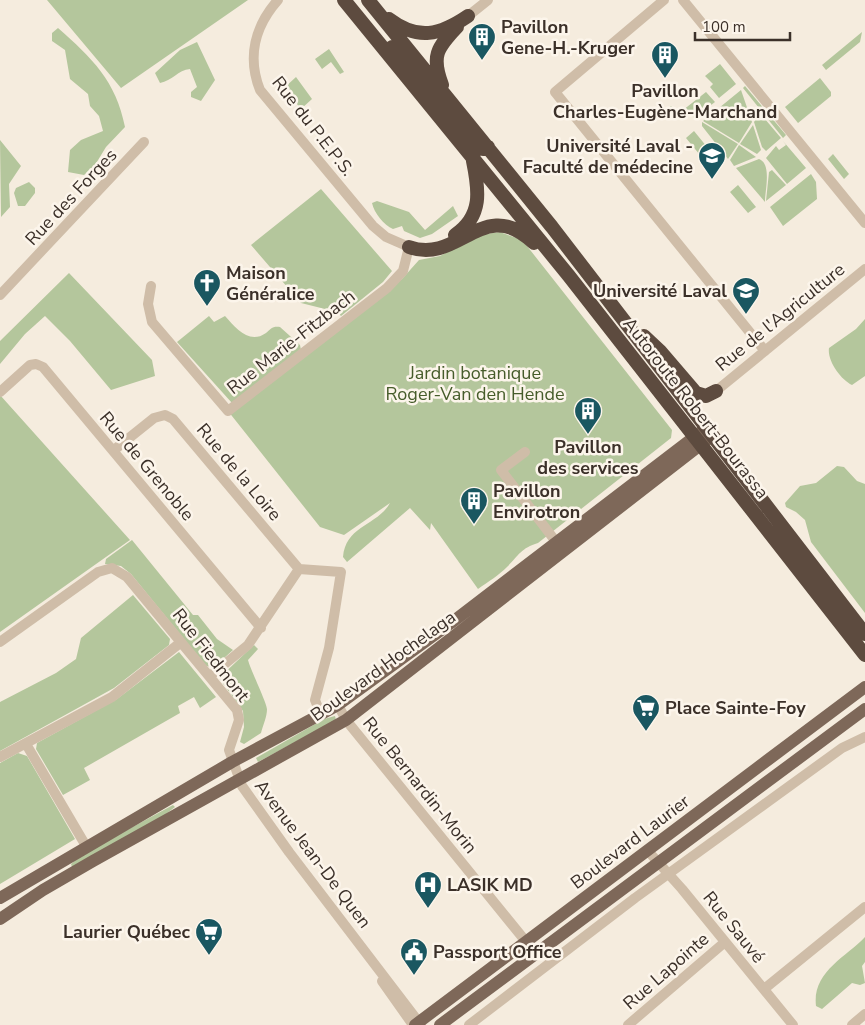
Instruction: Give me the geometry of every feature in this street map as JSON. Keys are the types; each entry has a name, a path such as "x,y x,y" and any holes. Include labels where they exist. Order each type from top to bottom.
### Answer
{"highway":[{"path":"345,0 410,66 477,148 484,149 488,147"},
{"name":"Autoroute Robert-Bourassa","path":"345,0 570,276 865,655"},
{"path":"368,0 397,24 418,33 442,31 468,16"},
{"name":"Autoroute Robert-Bourassa","path":"368,0 578,260 865,634"},
{"path":"446,95 436,69 437,55 444,41 468,16"},
{"path":"409,247 432,246 451,238 463,229 472,218 479,193 473,158"},
{"path":"409,247 422,252 432,251 449,246 478,229 504,226 521,232 570,276"},
{"path":"578,260 696,393 706,396 716,391"}],"main road":[{"name":"Boulevard Hochelaga","path":"0,919 14,908 238,779 269,765 346,720 560,547 709,432"},
{"name":"Boulevard Hochelaga","path":"3,896 232,762 338,705 560,547"},
{"name":"Boulevard Laurier","path":"417,1024 865,687"},
{"name":"Boulevard Laurier","path":"440,1025 865,709"},
{"path":"3,896 14,908"}],"street":[{"name":"Rue du P.E.P.S.","path":"278,0 266,14 256,38 254,65 260,90 373,226 386,237 409,247"},
{"path":"468,16 488,0"},
{"path":"664,0 555,92 765,351"},
{"path":"683,0 865,223"},
{"name":"Rue des Forges","path":"0,295 144,142"},
{"name":"Rue Marie-Fitzbach","path":"151,286 148,304 152,322 228,411 387,288 402,271 409,247"},
{"name":"Rue de l'Agriculture","path":"716,391 865,269"},
{"name":"Rue de Grenoble","path":"0,392 30,366 36,364 43,367 261,628"},
{"name":"Rue de la Loire","path":"114,450 154,418 165,415 173,419 299,569"},
{"path":"524,452 501,470 560,547"},
{"name":"Rue Fiedmont","path":"0,642 98,572 112,568 127,577 237,710 239,720 229,750 238,779"},
{"path":"210,676 248,645 299,569 341,572 329,648 315,700 321,715"},
{"path":"0,757 112,697 180,643"},
{"name":"Rue Bernardin-Morin","path":"338,705 346,720 536,954"},
{"path":"469,1025 668,874 842,748 865,737"},
{"path":"26,744 86,846"},
{"name":"Avenue Jean-De Quen","path":"238,779 289,852 363,948 417,1024"},
{"name":"Rue Sauvé","path":"648,851 791,1024"},
{"path":"764,990 865,907"},
{"name":"Rue Lapointe","path":"628,1025 725,942"},
{"path":"852,1025 864,1017"}],"green space":[{"path":"47,0 248,0 121,88"},
{"path":"58,28 92,60 109,83 116,96 125,127 106,147 95,165 84,175 68,172 70,150 81,140 103,131 99,116 90,106 88,94 70,79 65,50 52,41 52,33"},
{"path":"862,32 860,42 826,70 822,65"},
{"path":"197,42 215,80 201,101 191,97 191,92 197,87 190,69 182,71 160,83 155,73 180,50"},
{"path":"329,49 344,72 340,74 331,62 322,69 315,59"},
{"path":"720,64 736,84 719,98 710,87 713,84 705,76"},
{"path":"296,77 312,99 301,109 284,88"},
{"path":"820,78 831,92 831,96 798,123 785,107"},
{"path":"745,86 786,135 783,138 743,88"},
{"path":"741,90 752,122 739,143 703,121"},
{"path":"706,92 715,102 694,118 688,110 681,117 666,110 671,106 678,114"},
{"path":"760,113 781,138 766,151 762,147 754,122"},
{"path":"702,122 738,144 728,159 702,126"},
{"path":"753,125 761,150 757,154 740,144"},
{"path":"694,131 716,158 715,164 709,166 686,138"},
{"path":"0,140 21,166 9,184 10,207 1,217"},
{"path":"783,141 806,168 787,184 766,158 776,146 779,150 786,145"},
{"path":"739,145 756,157 734,166 730,160"},
{"path":"833,154 849,174 844,179 828,159"},
{"path":"759,159 763,162 767,172 765,202 736,168"},
{"path":"772,170 786,185 766,201 769,172"},
{"path":"811,174 816,182 817,199 783,226 770,207"},
{"path":"29,182 35,188 35,193 25,206 18,206 14,193 16,188"},
{"path":"738,185 756,207 748,213 730,192"},
{"path":"321,189 392,271 383,282 341,316 337,312 301,303 251,245"},
{"path":"377,201 409,212 425,230 453,206 458,216 432,234 420,238 404,231 402,226 393,229 386,225 373,207 372,203"},
{"name":"Jardin botanique Roger-Van den Hende","path":"500,232 519,239 527,246 672,430 671,438 538,543 520,553 504,570 478,589 431,523 430,530 410,508 347,562 343,557 345,546 350,538 378,517 390,503 344,535 320,527 228,411 402,279 419,260 440,256 479,235"},
{"path":"69,273 152,360 155,376 111,390 70,341 45,316 25,334 0,364 0,341"},
{"path":"209,316 214,322 225,316 243,334 254,337 266,333 273,327 280,327 300,345 301,350 232,403 177,342"},
{"path":"865,319 865,376 852,385 843,379 832,364 829,348 856,329"},
{"path":"0,395 130,540 0,632"},
{"path":"837,466 844,467 857,481 865,484 865,613 811,542 805,520 796,512 786,507 785,503 800,486 816,483"},
{"path":"132,540 193,615 198,615 217,639 233,650 214,667 206,666 131,574 121,566 105,564 106,559"},
{"path":"133,595 170,639 169,645 114,688 0,751 0,702 56,673 76,659 81,638"},
{"path":"254,645 258,649 248,660 267,712 261,733 244,744 240,742 244,727 243,711 219,678"},
{"path":"179,652 216,697 200,708 194,697 178,706 180,713 84,768 90,780 63,795 36,749 37,743 117,699"},
{"path":"335,716 336,720 258,762 256,758 324,719"},
{"path":"18,753 27,756 75,839 0,884 0,763"},
{"path":"173,805 175,807 162,817 72,867 71,864 83,854"},
{"path":"865,937 865,962 862,966 865,983 860,985 852,983 822,1009 816,1006 816,994 824,975"}],"place":[{"name":"Pavillon Gene-H.-Kruger","path":"482,61"},
{"name":"Pavillon Charles-Eugène-Marchand","path":"665,79"},
{"name":"Université Laval - Faculté de médecine","path":"712,180"},
{"name":"Maison Généralice","path":"207,307"},
{"name":"Université Laval","path":"746,315"},
{"name":"Pavillon des services","path":"588,435"},
{"name":"Pavillon Envirotron","path":"474,525"},
{"name":"Place Sainte-Foy","path":"646,732"},
{"name":"LASIK MD","path":"428,909"},
{"name":"Laurier Québec","path":"209,956"},
{"name":"Passport Office","path":"414,976"}]}
